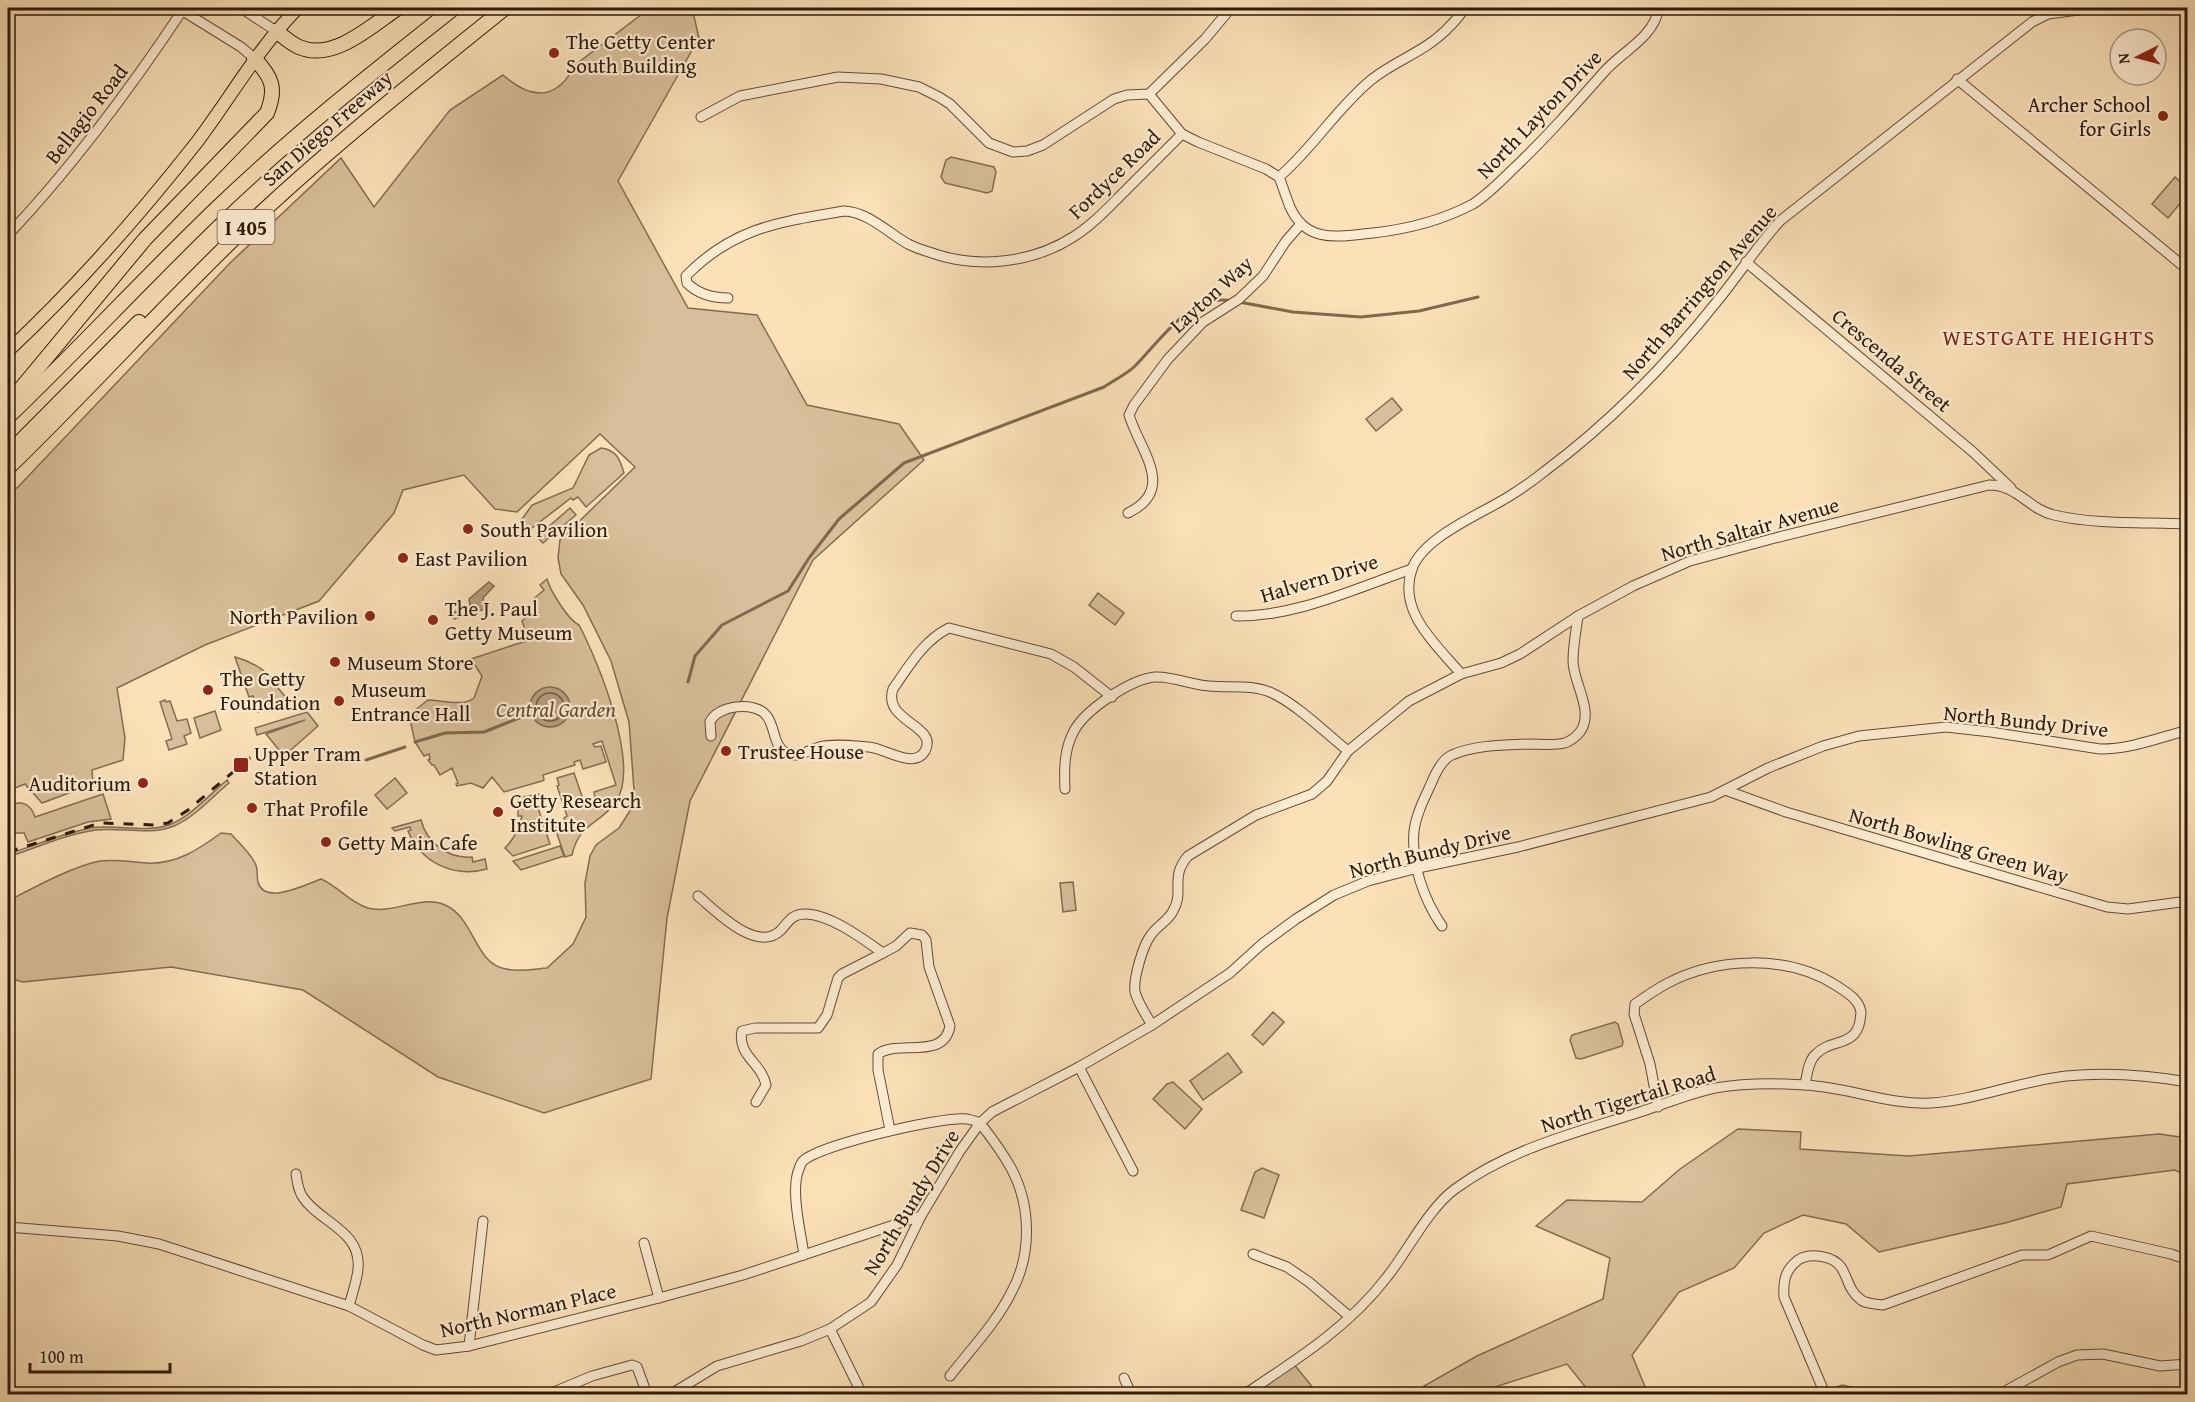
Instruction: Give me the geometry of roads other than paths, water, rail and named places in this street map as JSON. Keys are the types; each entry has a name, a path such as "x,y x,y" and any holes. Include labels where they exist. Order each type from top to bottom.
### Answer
{"highway":[{"path":"276,31 304,48 318,51 333,49 398,8"},
{"name":"San Diego Freeway","path":"8,417 175,249 260,168 322,114 454,8"},
{"path":"8,454 266,195 334,136 491,8"},
{"name":"San Diego Freeway","path":"8,468 209,264 286,190 376,112 505,8"},
{"path":"8,404 146,239 267,113 271,103 272,83 266,70 254,58"}],"main road":[{"path":"8,351 94,264 139,212 206,130 254,58 298,8"}],"street":[{"path":"181,8 254,58"},
{"name":"Bellagio Road","path":"8,235 77,157 135,81 181,8"},
{"path":"241,8 276,31"},
{"path":"701,117 740,96 838,77 880,79 912,85 939,97 950,104 989,143 1012,152 1027,151 1043,145 1114,99 1127,95 1149,94 1206,39 1231,8"},
{"path":"1279,177 1292,166 1348,100 1373,78 1424,50 1442,34 1464,8"},
{"name":"North Layton Drive","path":"1301,224 1318,235 1331,237 1383,231 1422,226 1475,202 1488,193 1527,156 1609,66 1648,33 1654,24 1659,8"},
{"name":"North Barrington Avenue","path":"1412,568 1432,543 1510,496 1545,471 1634,395 1691,332 1780,221 2032,22 2048,14 2093,8"},
{"path":"1958,79 2187,270"},
{"path":"1149,94 1182,134 1266,169 1279,177 1291,208 1301,224"},
{"name":"Fordyce Road","path":"728,298 716,298 697,290 687,283 686,276 710,255 755,229 779,222 844,211 864,216 909,245 960,260 994,262 1038,254 1073,237 1098,218 1182,134"},
{"name":"Layton Way","path":"1128,513 1143,506 1151,494 1153,484 1152,470 1129,415 1134,405 1167,359 1203,322 1239,299 1263,276 1301,224"},
{"name":"Crescenda Street","path":"1746,262 1973,452 2013,489"},
{"name":"North Saltair Avenue","path":"1152,1025 1136,995 1136,976 1148,938 1173,911 1177,900 1177,874 1180,865 1188,855 1256,815 1312,794 1327,781 1348,751 1409,701 1461,674 1501,663 1520,654 1578,616 1633,586 1690,561 1980,486 1996,484 2013,489"},
{"path":"2013,489 2035,507 2072,519 2187,524"},
{"path":"1412,568 1408,587 1409,600 1416,619 1461,674"},
{"name":"Halvern Drive","path":"1236,616 1256,616 1310,604 1412,568"},
{"path":"1442,926 1424,894 1414,847 1414,830 1420,809 1436,772 1449,756 1464,751 1493,746 1554,745 1569,742 1580,732 1584,720 1584,706 1574,678 1573,661 1578,616"},
{"path":"711,736 710,722 717,713 741,707 755,708 765,712 770,720 776,741 786,753 795,755 817,747 834,746 878,748 911,759 919,757 925,751 927,743 925,735 897,713 891,705 891,695 924,647 937,634 950,628 1051,654 1069,663 1112,697"},
{"path":"1065,789 1064,767 1073,732 1086,717 1131,684 1158,677 1197,685 1254,687 1272,693 1287,702 1348,751"},
{"name":"North Bundy Drive","path":"671,1395 717,1366 801,1341 830,1329 871,1302 897,1265 921,1216 980,1122 992,1112 1079,1067 1152,1025 1230,973 1296,919 1334,895 1368,881 1418,868 1518,847 1711,797 1779,764 1823,746 1859,736 1946,728 1991,732 2100,749 2116,749 2138,746 2187,730"},
{"name":"North Bowling Green Way","path":"1725,790 1786,812 2108,907 2128,909 2187,901"},
{"path":"698,896 741,929 759,939 771,938 781,931 794,916 816,915 834,922 883,953"},
{"path":"756,1102 766,1085 764,1077 741,1047 742,1031 818,1028 827,1015 838,978 842,974 896,946 905,935 917,933 926,940 928,967 950,1026 948,1034 942,1040 928,1047 914,1050 893,1047 878,1054 878,1070 890,1130"},
{"path":"1658,1107 1650,1064 1634,1014 1635,1005 1667,983 1726,964 1780,965 1828,981 1856,999 1861,1012 1859,1027 1850,1039 1826,1047 1815,1055 1805,1085"},
{"path":"1079,1067 1133,1171"},
{"name":"North Tigertail Road","path":"1245,1395 1314,1349 1350,1317 1386,1278 1425,1222 1452,1192 1486,1168 1522,1150 1714,1088 1759,1083 1831,1086 1899,1101 1929,1103 1960,1100 2066,1076 2141,1075 2187,1082"},
{"path":"804,1255 796,1185 798,1171 804,1161 818,1153 890,1130 931,1122 966,1119 980,1122 1012,1169 1022,1196 1027,1224 1026,1250 1013,1291 950,1376"},
{"path":"296,1174 303,1198 347,1236 356,1251 358,1267 349,1306"},
{"name":"North Norman Place","path":"8,1227 118,1236 159,1244 349,1306 436,1350 469,1346 659,1298 804,1255 921,1216"},
{"path":"469,1346 483,1221"},
{"path":"1825,1395 1784,1297 1783,1281 1790,1267 1803,1257 1823,1256 1840,1266 1850,1289 1862,1301 1882,1305 2022,1255 2049,1255 2091,1236 2171,1254 2187,1260"},
{"path":"644,1243 659,1298"},
{"path":"1253,1254 1287,1267 1309,1282 1350,1317"},
{"path":"830,1329 862,1395"},
{"path":"2000,1395 2058,1362 2077,1355 2103,1354 2160,1366 2187,1364"},
{"path":"549,1395 591,1376 632,1365 637,1367 647,1395"},
{"path":"1124,1378 1131,1395"},
{"path":"1832,1395 1843,1390 1857,1395"}],"water":[{"path":"489,582 494,586 483,598 485,609 454,619 452,615 456,611 467,611 470,605 469,599"},
{"path":"550,687 558,688 564,693 569,699 569,715 564,721 558,726 550,727 542,726 536,721 531,715 530,707 531,699 536,693 542,688"}],"waterway":[{"path":"1239,302 1293,312 1361,317 1419,311 1478,297"},
{"path":"688,682 695,656 722,625 788,591 809,558 839,519 904,463 1104,387 1132,369 1166,332 1190,311 1217,300 1232,301"},
{"path":"415,742 445,733 484,732 532,713"},
{"path":"366,760 405,747"}],"railway":[{"path":"8,852 100,823 157,825 168,823 188,810 258,751"}],"place":[{"name":"The Getty Center South Building","path":"554,53"},
{"name":"Archer School for Girls","path":"2163,116"},
{"name":"South Pavilion","path":"468,529"},
{"name":"East Pavilion","path":"403,558"},
{"name":"North Pavilion","path":"370,616"},
{"name":"The J. Paul Getty Museum","path":"433,620"},
{"name":"Museum Store","path":"335,662"},
{"name":"The Getty Foundation","path":"208,690"},
{"name":"Museum Entrance Hall","path":"339,701"},
{"name":"Trustee House","path":"726,751"},
{"name":"Upper Tram Station","path":"241,765"},
{"name":"Auditorium","path":"143,783"},
{"name":"That Profile","path":"252,808"},
{"name":"Getty Research Institute","path":"498,812"},
{"name":"Getty Main Cafe","path":"326,842"}],"district":[{"name":"WESTGATE HEIGHTS","path":"2049,337"}],"park label":[{"name":"Central Garden","path":"556,709"}]}
